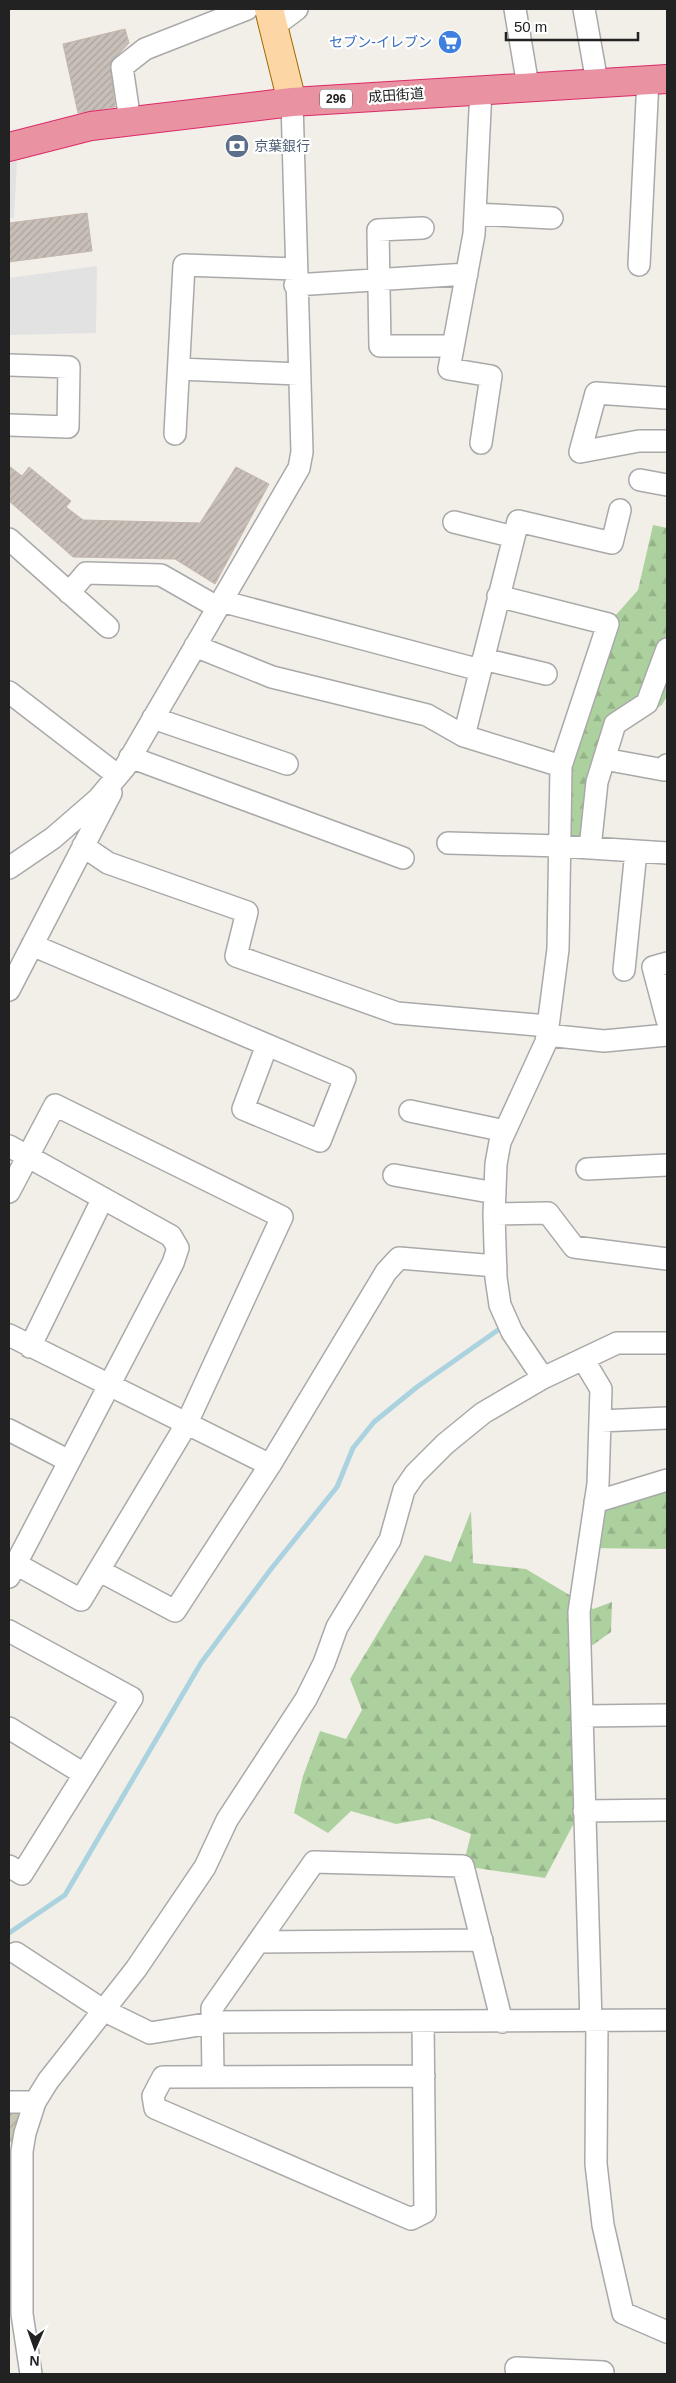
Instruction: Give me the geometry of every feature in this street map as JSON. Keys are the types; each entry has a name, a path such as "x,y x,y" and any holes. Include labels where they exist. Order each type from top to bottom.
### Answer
{"highway":[{"name":"成田街道","path":"9,147 91,126 292,102 658,79"}],"main road":[{"path":"271,18 292,102"}],"street":[{"path":"130,121 122,67 145,49 247,9"},
{"path":"271,18 297,9"},
{"path":"515,9 528,86"},
{"path":"584,9 597,82"},
{"path":"639,265 658,79"},
{"path":"481,89 474,234 449,369 491,376 482,443"},
{"path":"9,990 124,766 299,468 302,452 295,277 292,102"},
{"path":"475,214 552,218"},
{"path":"423,228 378,230 380,346 454,346"},
{"path":"175,434 184,265 295,277 379,280 467,274"},
{"path":"9,365 69,367 68,427 9,425"},
{"path":"179,368 299,374"},
{"path":"667,398 596,393 580,452 639,440 667,441"},
{"path":"640,480 667,485"},
{"path":"464,736 518,521 612,543 620,510"},
{"path":"454,522 514,537"},
{"path":"9,539 108,627"},
{"path":"69,593 86,573 161,575 219,604 481,664 546,674"},
{"path":"498,596 608,624 560,766 558,949 546,1042 500,1142 496,1164 494,1204 496,1266 500,1305 512,1332 543,1378"},
{"path":"195,646 272,676 427,715 464,736 560,766"},
{"path":"590,848 597,782 615,724 648,703 667,649"},
{"path":"9,692 124,766 403,858"},
{"path":"153,718 287,764"},
{"path":"604,759 664,770 667,765"},
{"path":"9,868 52,838 98,799 124,766"},
{"path":"448,843 560,846 667,853"},
{"path":"83,846 108,862 247,912 236,956 397,1013 548,1030 604,1041 667,1035"},
{"path":"624,970 636,851"},
{"path":"32,945 345,1078 320,1141 243,1109 267,1045"},
{"path":"667,963 653,967 667,1020"},
{"path":"9,1192 18,1151 55,1105 282,1217 186,1425 81,1600 14,1559 69,1461 173,1263 178,1248 171,1236 18,1151"},
{"path":"410,1111 505,1131"},
{"path":"587,1169 667,1165"},
{"path":"394,1176 494,1204 548,1213 574,1246 667,1259"},
{"path":"30,1346 103,1198"},
{"path":"100,1571 175,1611 270,1465 386,1272 400,1258 496,1266"},
{"path":"9,1335 108,1387 270,1465"},
{"path":"31,2374 16,2315 16,2151 25,2133 35,2102 48,2081 136,1969 205,1867 227,1820 306,1699 324,1663 337,1627 390,1540 404,1490 414,1474 445,1444 483,1413 543,1378 617,1343 667,1343"},
{"path":"583,1359 601,1389 598,1484 578,1612 584,1810 594,2022 596,2164 602,2225 623,2313 667,2332"},
{"path":"600,1422 667,1418"},
{"path":"9,1430 69,1461"},
{"path":"595,1502 667,1480"},
{"path":"9,1631 132,1698 22,1874 9,1866"},
{"path":"582,1716 667,1715"},
{"path":"9,1728 84,1774"},
{"path":"584,1810 667,1810"},
{"path":"213,2076 212,2008 314,1862 463,1866 502,2022"},
{"path":"258,1942 482,1940"},
{"path":"16,1954 103,2010 150,2033 212,2023 594,2022 667,2020"},
{"path":"423,2022 424,2076 425,2212 411,2219 155,2108 153,2096 163,2077 424,2076"},
{"path":"9,2102 35,2102"},
{"path":"517,2374 516,2368 603,2372 603,2374"}],"shaded area":[{"path":"17,161 14,218 9,218 9,163"},
{"path":"97,266 96,333 9,335 9,278"},
{"path":"9,2111 25,2111 14,2142 9,2142"}],"green space":[{"path":"653,525 667,528 667,696 662,705 623,726 590,848 560,846 561,766 608,624 638,590"},
{"path":"667,1480 667,1549 587,1548 595,1502"},
{"path":"471,1511 473,1563 526,1569 593,1609 612,1602 611,1632 580,1654 584,1804 545,1878 463,1866 471,1834 430,1818 396,1824 351,1811 328,1833 294,1813 303,1776 320,1731 346,1739 362,1710 350,1679 425,1555 451,1562"}],"building":[{"path":"125,29 129,43 110,63 115,107 78,113 63,44"},
{"path":"87,213 92,251 9,262 9,223"},
{"path":"9,466 22,476 29,467 71,501 66,507 83,520 200,523 236,467 269,484 215,584 175,559 73,557 9,501"}],"waterway":[{"path":"9,1933 65,1895 201,1663 271,1569 337,1487 353,1448 374,1422 417,1387 498,1330"}],"place":[{"name":"セブン-イレブン","path":"450,42"},
{"name":"京葉銀行","path":"237,146"}]}
